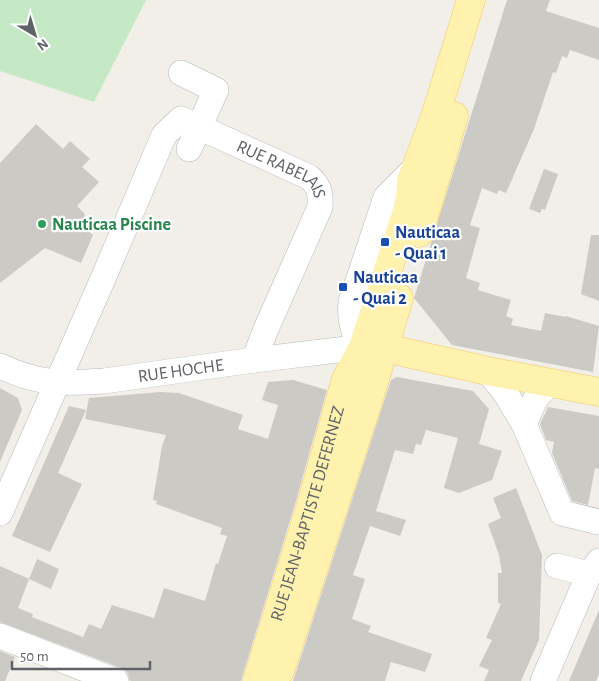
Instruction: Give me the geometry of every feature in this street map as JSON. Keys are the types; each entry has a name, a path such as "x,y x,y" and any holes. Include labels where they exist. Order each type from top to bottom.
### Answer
{"main road":[{"path":"374,348 410,198 411,181 435,117 471,0"},
{"path":"374,348 428,201 490,0"},
{"path":"374,348 599,392"},
{"name":"RUE JEAN-BAPTISTE DEFERNEZ","path":"257,681 311,505 346,379 374,348"},
{"name":"RUE JEAN-BAPTISTE DEFERNEZ","path":"276,681 374,348"}],"street":[{"path":"416,166 426,157 439,134 481,0"},
{"path":"181,73 216,90 194,139"},
{"name":"RUE RABELAIS","path":"58,382 106,274 164,135 181,119 194,139 309,177 316,184 321,195 320,207 254,360"},
{"path":"267,681 362,361 374,348"},
{"name":"RUE HOCHE","path":"0,366 27,378 58,382 104,381 254,360 374,348"},
{"path":"488,371 506,394 524,424 562,513 599,522"},
{"path":"0,513 58,382"},
{"path":"524,424 536,398 550,383"},
{"path":"543,681 594,567 556,566"},
{"path":"0,636 116,681"}],"green space":[{"path":"0,0 146,0 94,102 0,71"}],"building":[{"path":"507,0 550,0 546,11 599,28 599,60 570,50 567,58 562,56 556,73 553,72 534,129 506,193 499,190 497,194 482,188 470,225 480,228 466,278 480,283 478,290 511,300 506,316 513,319 511,325 541,331 545,313 566,316 599,326 593,372 452,345 414,298"},
{"path":"36,124 63,149 70,141 90,159 82,167 99,182 77,206 85,214 81,224 93,235 81,263 45,248 0,283 0,163"},
{"path":"544,169 558,174 545,210 542,209 540,213 529,209"},
{"path":"591,235 599,235 599,301 581,294"},
{"path":"397,377 473,391 489,409 479,444 502,451 492,480 459,493 444,488 458,438 426,430 421,445 416,444 413,454 395,450 376,511 406,520 400,536 370,526 353,575 365,579 352,619 371,626 368,632 432,654 425,672 391,662 385,681 293,681 391,380"},
{"path":"293,380 327,390 296,501 241,681 130,681 127,672 121,668 0,622 0,566 29,579 18,608 33,614 32,617 83,637 89,624 101,629 112,605 154,618 164,588 205,601 216,563 218,564 227,536 220,534 222,528 156,504 157,501 153,500 162,446 166,435 85,419 89,398 160,392 179,393 243,415 238,429 268,439 278,405 262,400 268,382"},
{"path":"0,388 18,398 22,410 0,462"},
{"path":"69,406 86,410 58,473 82,484 50,552 12,536"},
{"path":"548,407 599,416 599,469 595,468 588,505 572,501 552,453 554,442 546,440 540,424"},
{"path":"516,488 542,555 539,640 521,681 484,681 489,670 479,666 492,640 486,638 501,604 498,603 498,573 502,573 499,555 488,524 501,518 493,498"},
{"path":"37,559 59,569 51,589 29,579"},
{"path":"599,610 599,674 596,681 569,681"},
{"path":"0,651 15,657 5,681 0,681"}],"place":[{"name":"Nauticaa Piscine","path":"42,224"},
{"name":"Nauticaa - Quai 1","path":"385,242"},
{"name":"Nauticaa - Quai 2","path":"343,287"}]}
